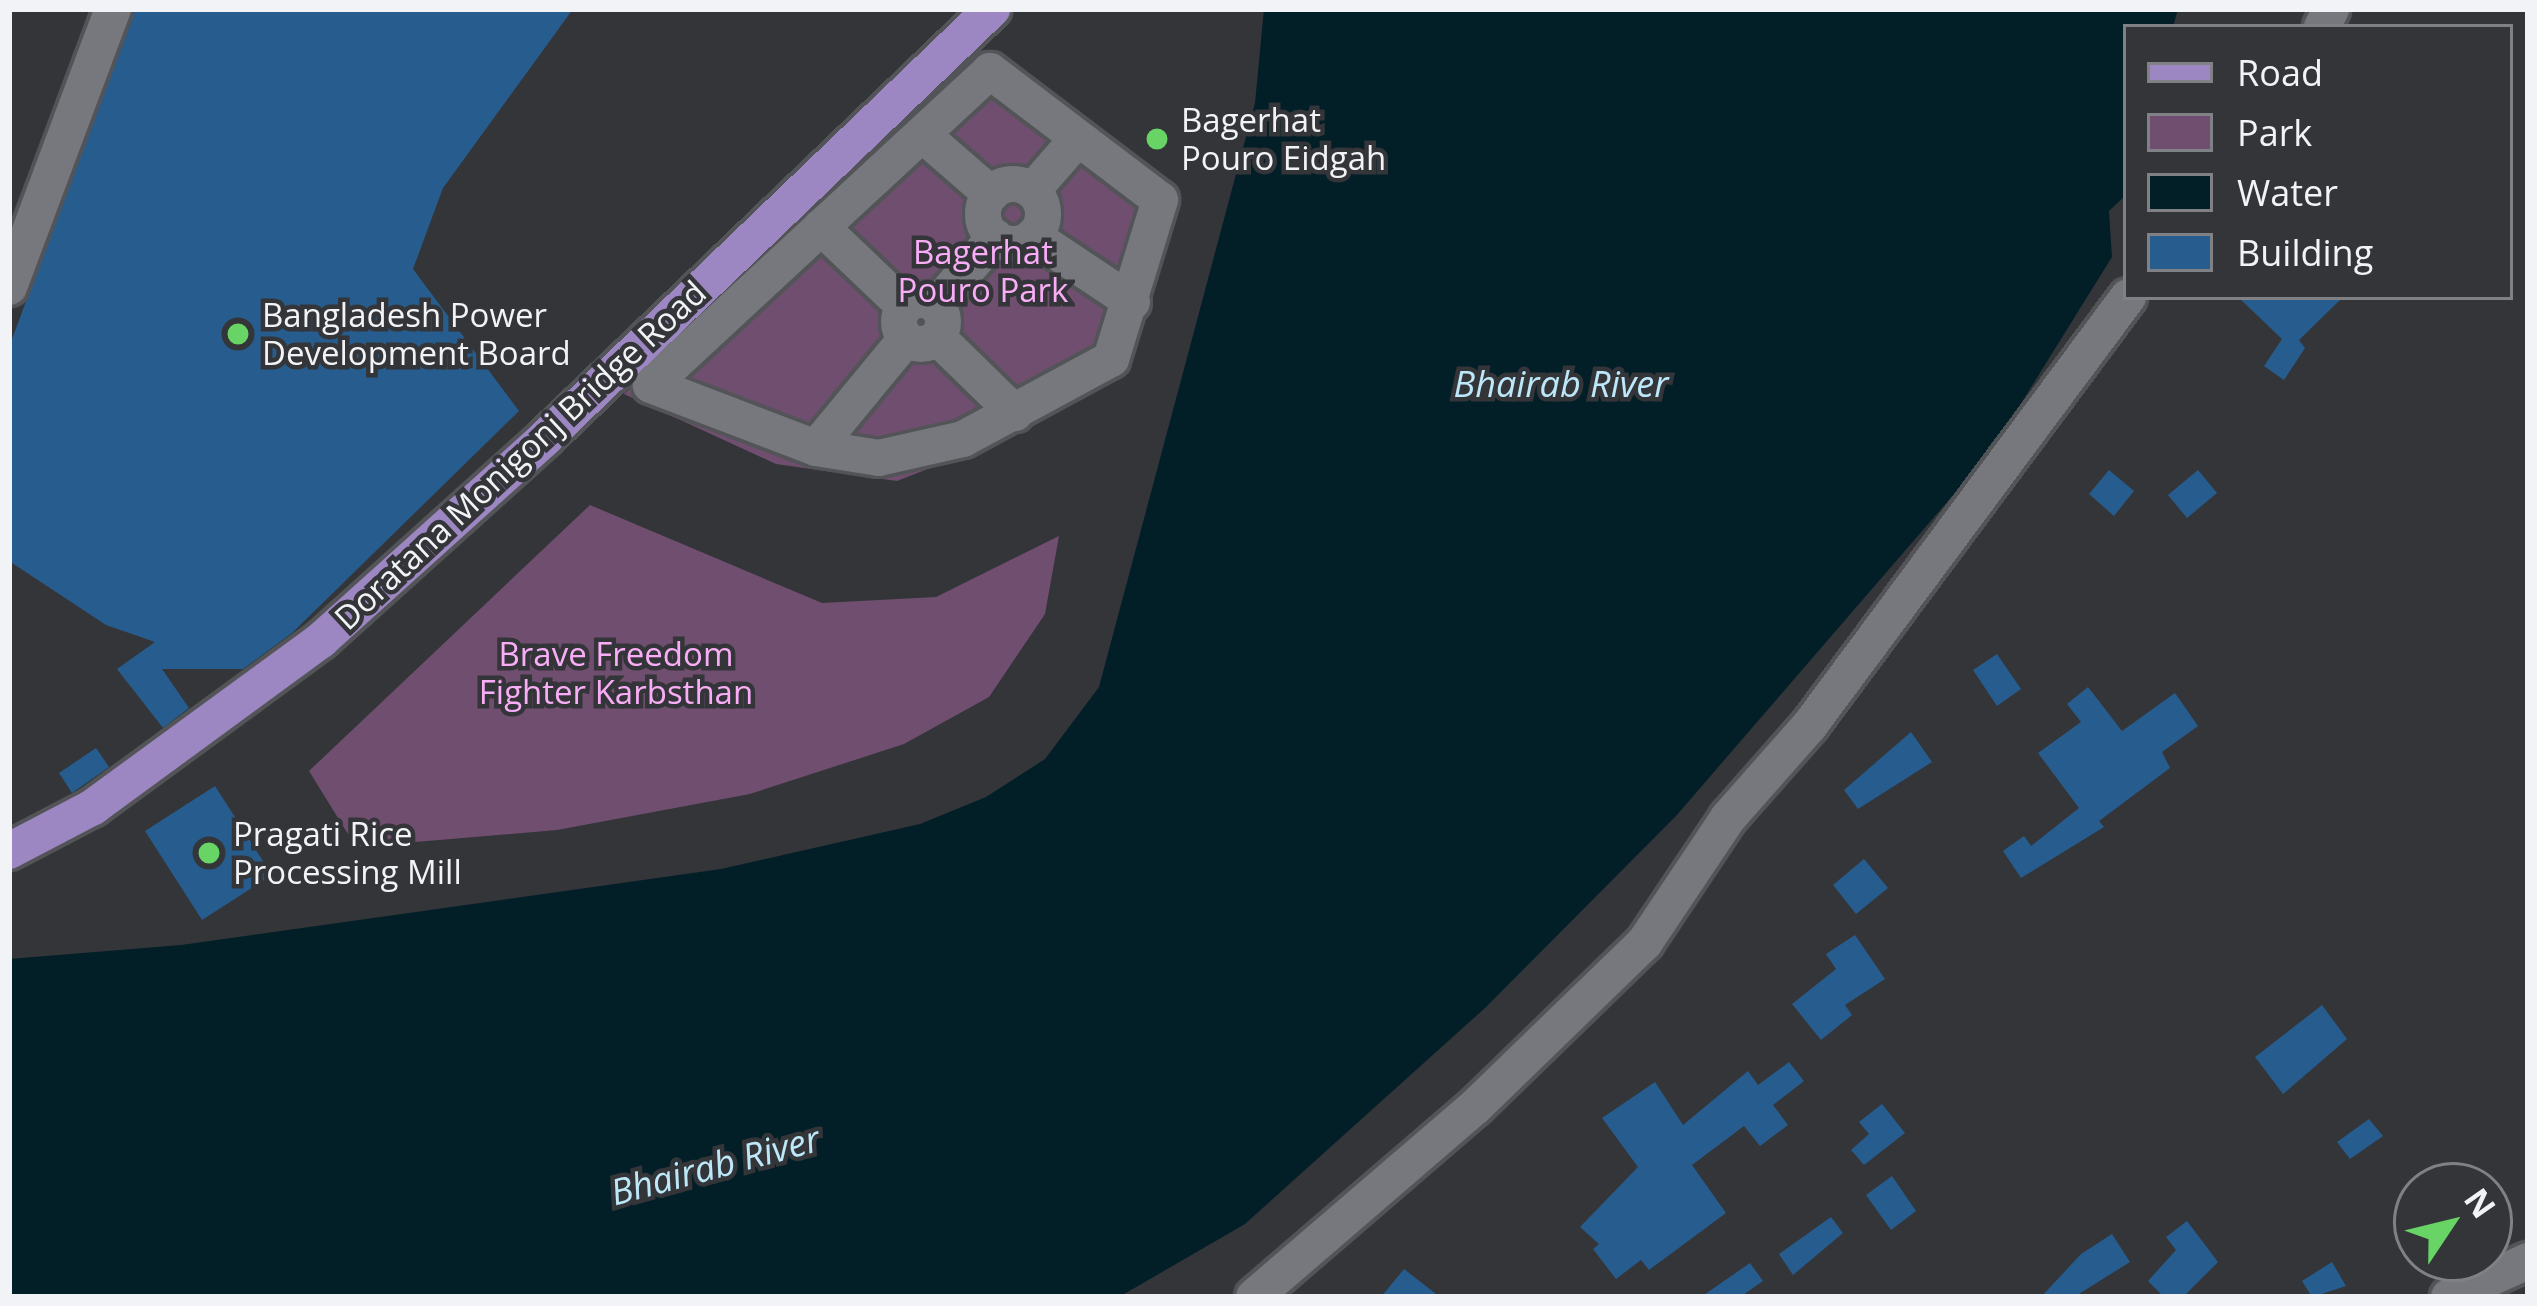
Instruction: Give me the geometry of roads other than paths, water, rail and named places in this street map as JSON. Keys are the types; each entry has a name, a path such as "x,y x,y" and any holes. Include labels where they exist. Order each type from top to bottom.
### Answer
{"main road":[{"name":"Doratana Monigonj Bridge Road","path":"9,851 93,807 321,640 545,438 992,9"}],"street":[{"path":"9,286 113,9"},
{"path":"990,71 1160,200 1111,359 1015,412 926,453 879,458 817,448 651,385 924,136 990,71"},
{"path":"924,136 991,194"},
{"path":"1032,190 1078,138"},
{"path":"1012,184 1032,190 1043,208 1033,236 1015,244 995,237 984,220 991,194 1012,184"},
{"path":"821,226 1015,412"},
{"path":"1033,236 1132,302"},
{"path":"817,448 995,237"},
{"path":"1254,1297 1476,1106 1646,942 1728,818 1810,725 2126,300"},
{"path":"2449,1297 2528,1261"}],"water":[{"name":"Bhairab River","path":"1264,9 2178,9 2174,24 2123,24 2123,198 2109,211 2112,257 1992,450 1676,816 1485,1008 1245,1224 1119,1297 9,1297 9,959 181,945 721,869 920,824 986,797 1045,759 1099,687 1255,103"}],"place":[{"name":"Bagerhat Pouro Eidgah","path":"1157,139"},
{"name":"Bangladesh Power Development Board","path":"238,334"},
{"name":"Pragati Rice Processing Mill","path":"209,853"}],"park label":[{"name":"Bagerhat Pouro Park","path":"983,271"},
{"name":"Brave Freedom Fighter Karbsthan","path":"616,673"}]}
